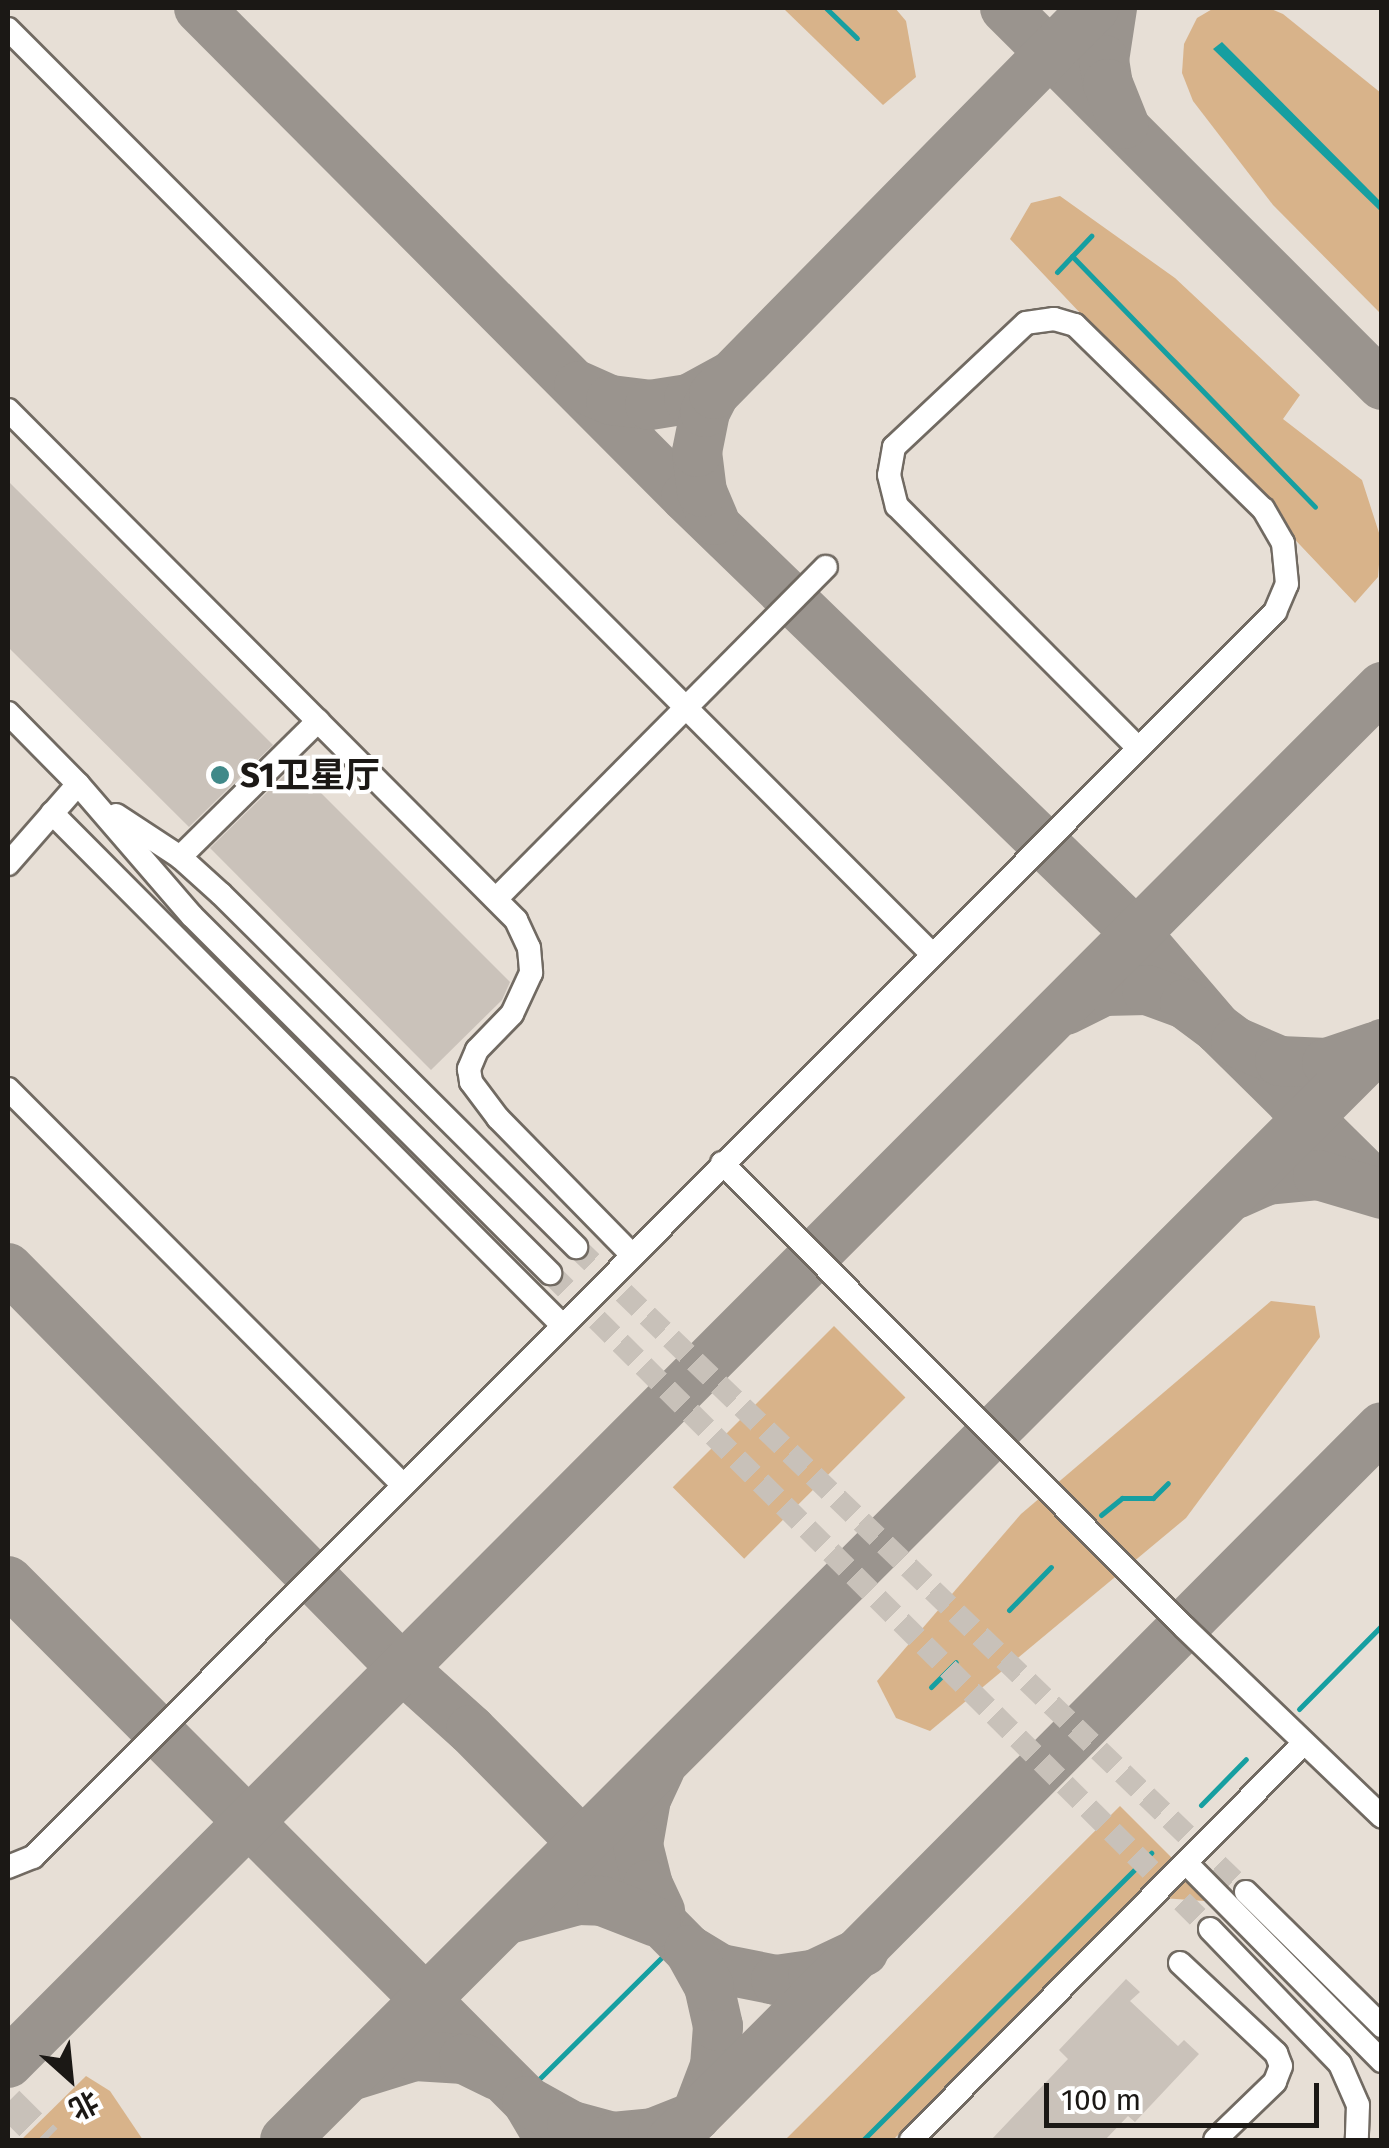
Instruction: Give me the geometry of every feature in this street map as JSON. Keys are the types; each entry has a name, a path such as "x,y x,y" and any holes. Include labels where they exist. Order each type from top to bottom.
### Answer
{"lane":[{"path":"8,29 932,954"},
{"path":"8,1867 33,1857 1275,612 1287,584 1283,543 1263,509 1075,325 1054,318 1026,323 894,447 888,475 897,506 1138,748"},
{"path":"8,410 496,899 524,934 531,973 512,1014 477,1050 469,1069 471,1082 498,1118 632,1254"},
{"path":"496,899 826,567"},
{"path":"8,713 78,784 192,916 550,1273"},
{"path":"180,857 318,721"},
{"path":"8,864 78,784"},
{"path":"78,784 180,857 576,1247"},
{"path":"52,814 561,1324"},
{"path":"8,1089 401,1484"},
{"path":"722,1163 1303,1744 1382,1817"},
{"path":"911,2140 1303,1744"},
{"path":"1188,1864 1382,2061"},
{"path":"1246,1892 1382,2026"},
{"path":"1210,1929 1340,2064 1358,2105 1357,2140"},
{"path":"1180,1963 1276,2053 1282,2066 1275,2082 1215,2140"}],"shaded area":[{"path":"783,8 895,8 906,21 916,77 883,105"},
{"path":"1214,8 1269,8 1283,14 1381,93 1381,314 1273,205 1193,101 1182,73 1184,44 1197,18"},
{"path":"1060,196 1175,278 1300,395 1283,419 1362,480 1381,539 1378,577 1355,603 1010,239 1031,203"},
{"path":"1271,1301 1315,1306 1320,1337 1186,1518 930,1731 896,1718 877,1681 1021,1514"},
{"path":"834,1326 905,1397 744,1559 673,1487"},
{"path":"1120,1806 1208,1894 1204,1901 1162,1898 1117,1916 893,2140 785,2140"},
{"path":"86,2076 110,2091 143,2140 21,2140"}],"water":[{"path":"1222,42 1381,202 1381,212 1213,49"}],"building":[{"path":"8,481 273,745 189,827 8,647"},
{"path":"294,766 510,982 502,1000 431,1070 210,848"},
{"path":"1126,1979 1140,1992 1130,2001 1178,2046 1184,2040 1199,2054 1135,2122 1128,2116 1105,2140 991,2140 1068,2059 1059,2050"}],"waterway":[{"path":"826,8 857,38"},
{"path":"1057,272 1091,236"},
{"path":"1072,256 1315,507"},
{"path":"1101,1515 1122,1498 1153,1498 1168,1483"},
{"path":"1009,1610 1051,1567"},
{"path":"1299,1709 1382,1625"},
{"path":"931,1687 956,1662"},
{"path":"1201,1805 1246,1759"},
{"path":"863,2140 1151,1853"},
{"path":"525,2093 673,1946"}],"taxiway":[{"path":"199,8 686,497 1135,932 1218,1029 1382,1191"},
{"path":"1005,8 1382,385"},
{"path":"714,520 702,492 697,452 705,412 714,394 1094,8"},
{"path":"1112,8 1104,60 1108,84 1124,124"},
{"path":"579,386 611,400 650,405 689,399 729,377"},
{"path":"8,2063 1382,687"},
{"path":"1066,1010 1104,991 1147,990 1185,1004 1236,1042 1280,1061 1327,1063 1374,1047"},
{"path":"285,2140 1382,1044"},
{"path":"1236,1194 1267,1180 1318,1175 1382,1194"},
{"path":"8,1268 401,1667 471,1730 689,1950 721,1969 776,1980 813,1975 864,1951"},
{"path":"672,2140 1382,1427"},
{"path":"8,1581 527,2101 550,2140"},
{"path":"660,1769 646,1799 638,1845 648,1885 660,1911"},
{"path":"508,1919 578,1900 602,1901 656,1922"},
{"path":"527,2101 572,2126 613,2137 653,2133 696,2116 715,2066 718,2026 709,1986 689,1950"},
{"path":"354,2075 415,2056 464,2059 497,2075"}],"tunnel":[{"path":"576,1247 1246,1892"},
{"path":"550,1273 1210,1929"},
{"path":"8,2102 46,2140"}],"place":[{"name":"S1卫星厅","path":"220,775"}]}
